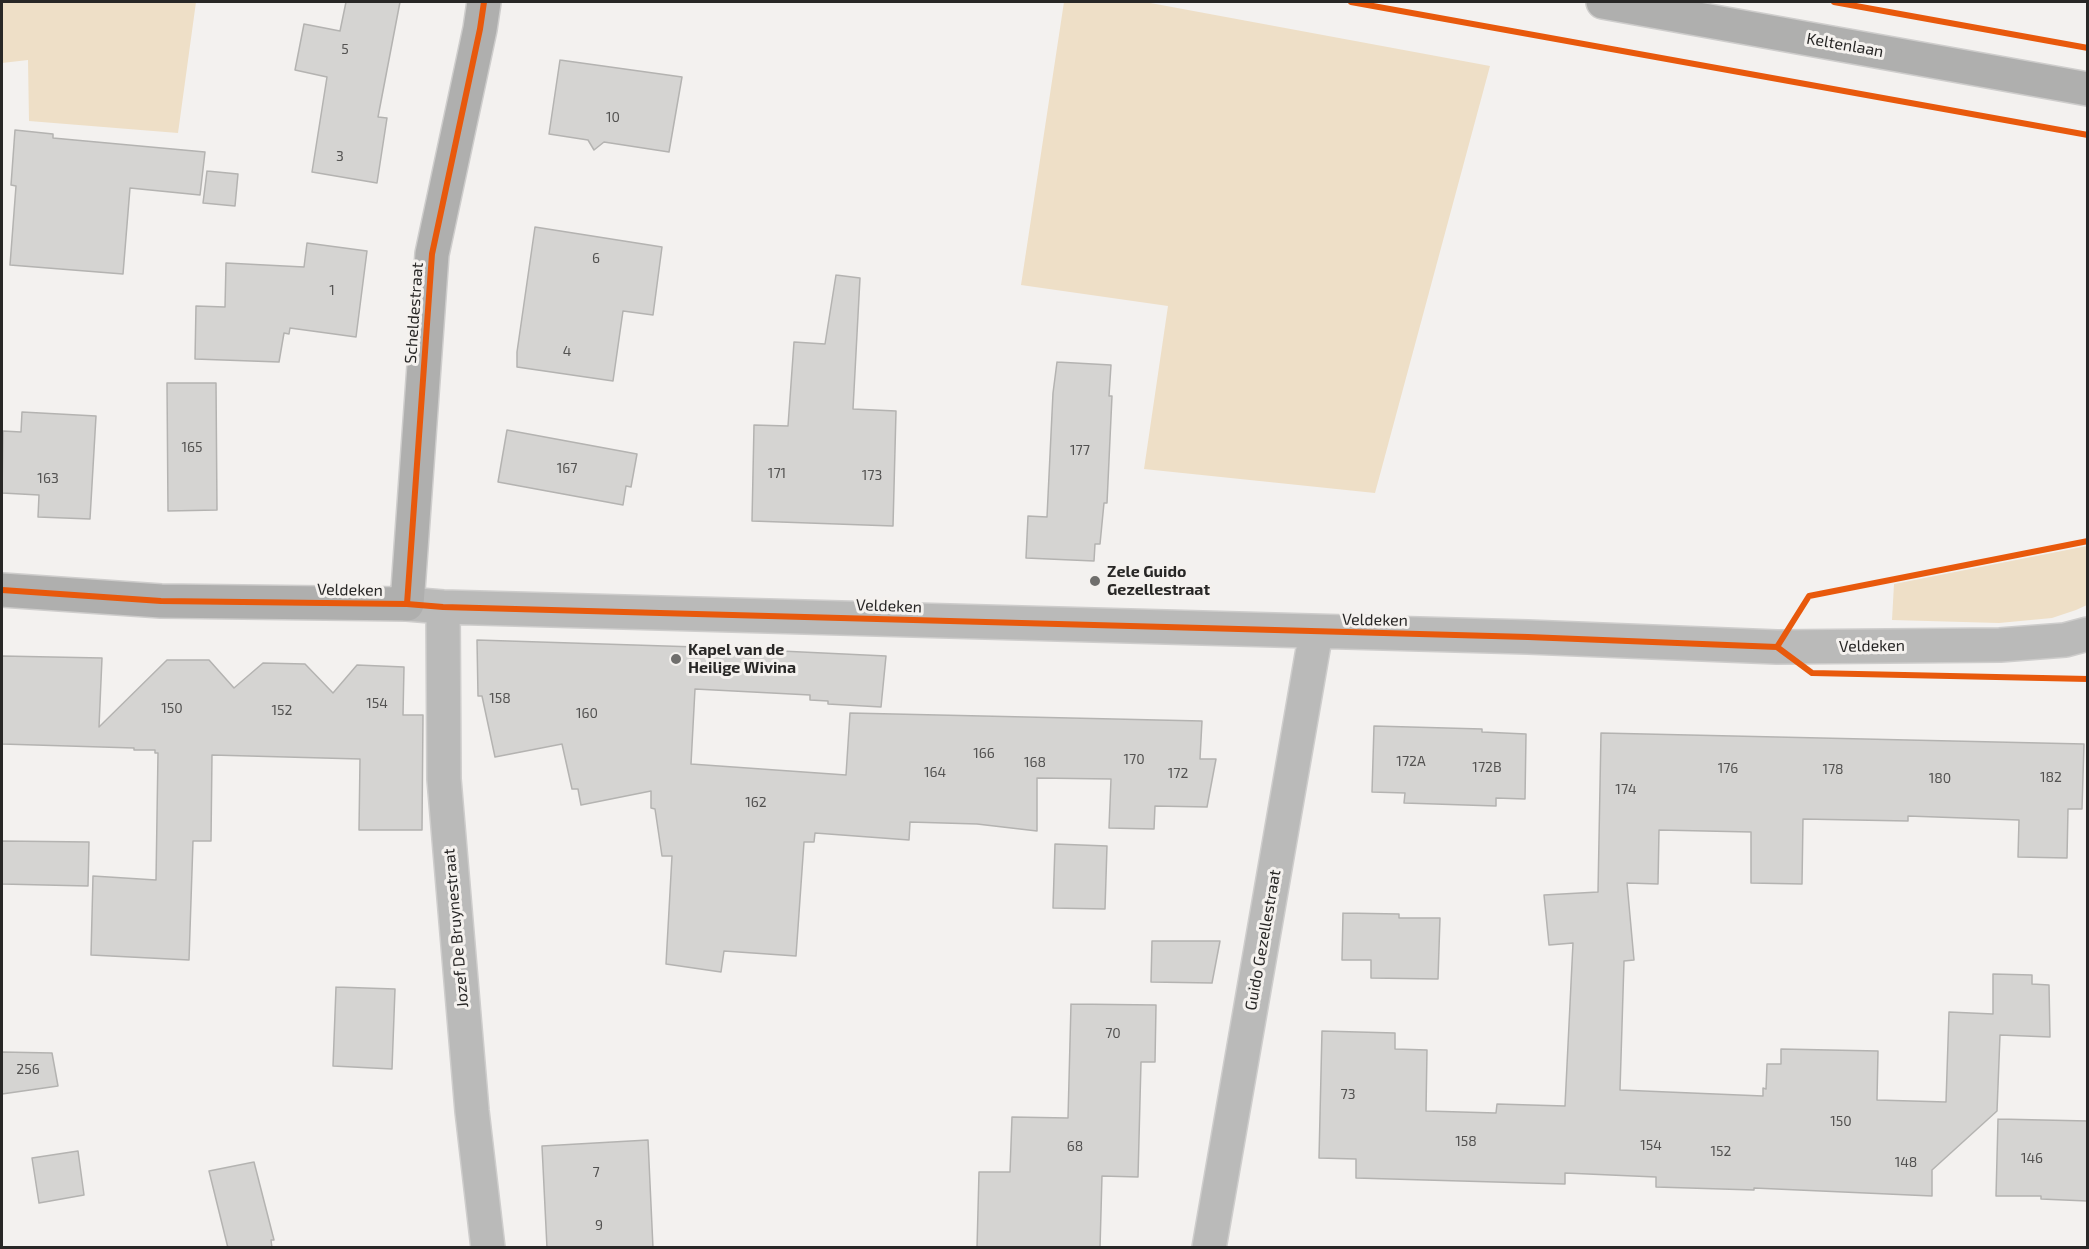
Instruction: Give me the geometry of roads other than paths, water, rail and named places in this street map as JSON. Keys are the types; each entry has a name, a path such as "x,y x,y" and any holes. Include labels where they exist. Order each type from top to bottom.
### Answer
{"street":[{"name":"Keltenlaan","path":"1604,2 2088,89"},
{"name":"Scheldestraat","path":"407,604 432,254 485,11"},
{"name":"Veldeken","path":"2,590 161,601 407,604 442,607 1528,637 1777,647 2000,645 2066,640 2088,634"},
{"name":"Jozef De Bruynestraat","path":"442,607 444,779 472,1111 488,1248"},
{"name":"Guido Gezellestraat","path":"1209,1247 1316,632"},
{"path":"1209,1247 1228,1248"}],"place":[{"name":"Zele Guido Gezellestraat","path":"1095,581"},
{"name":"Kapel van de Heilige Wivina","path":"676,659"}]}
